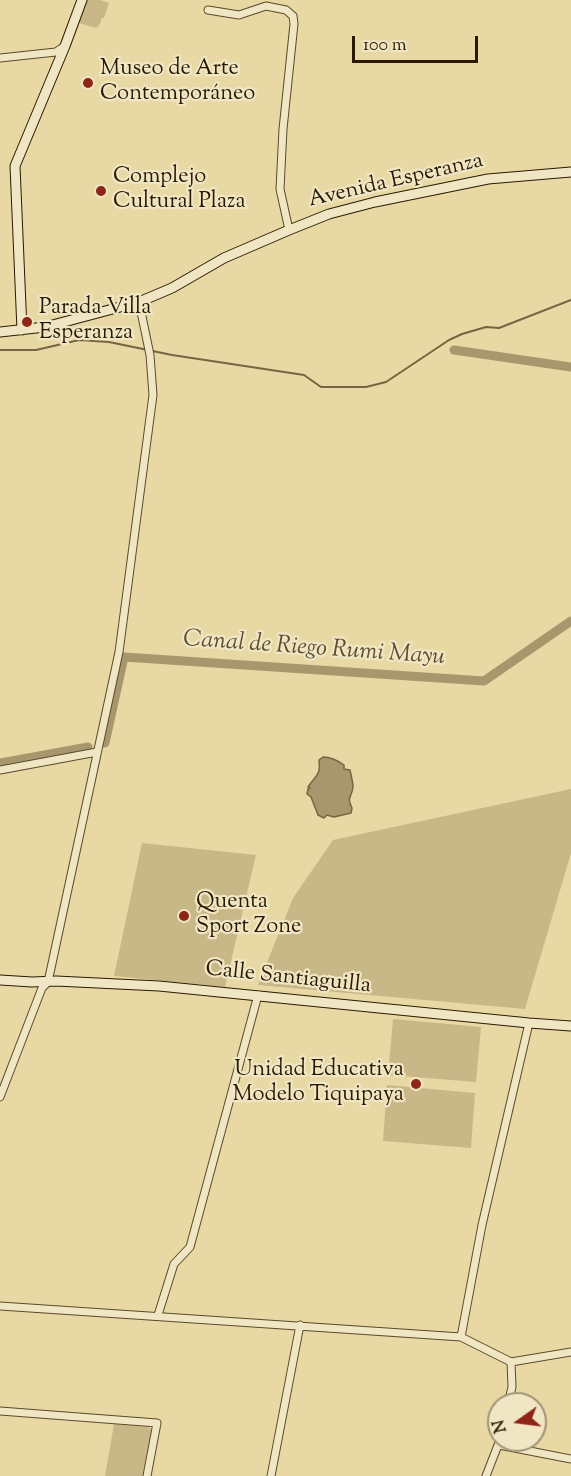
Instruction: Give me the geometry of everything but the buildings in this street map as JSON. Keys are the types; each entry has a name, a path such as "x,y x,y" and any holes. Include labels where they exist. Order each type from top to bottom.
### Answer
{"main road":[{"path":"22,330 15,166 82,0"},
{"name":"Avenida Esperanza","path":"0,332 45,327 139,302 172,288 224,258 328,214 488,179 571,172"},
{"name":"Calle Santiaguilla","path":"0,980 159,986 571,1026"}],"street":[{"path":"208,10 239,15 266,6 286,10 293,16 280,189 289,230"},
{"path":"0,58 56,52 64,46"},
{"path":"0,1097 34,1007 42,988 48,982 119,652 153,395 149,352 139,302"},
{"path":"0,770 97,752"},
{"path":"158,1315 174,1264 190,1247 258,995"},
{"path":"461,1337 482,1225 529,1023"},
{"path":"0,1305 461,1337 511,1362 571,1352"},
{"path":"271,1476 300,1325"},
{"path":"511,1362 511,1392"},
{"path":"0,1411 157,1423 147,1476"},
{"path":"486,1476 495,1452"},
{"path":"541,1452 571,1459"}],"shaded area":[{"path":"87,0 109,3 104,18 96,28 79,23"},
{"path":"323,757 336,760 344,765 344,769 350,770 353,787 349,799 351,813 334,817 327,815 324,818 318,815 311,797 307,794 310,788 308,787 318,773 319,760"},
{"path":"571,789 571,853 525,1009 258,985 293,898 333,840"},
{"name":"Quenta Sport Zone","path":"142,843 256,855 225,987 114,976"},
{"path":"393,1019 481,1027 476,1082 388,1075"},
{"path":"387,1085 475,1093 471,1148 383,1141"},
{"path":"114,1424 148,1427 152,1430 143,1476 105,1476"}],"waterway":[{"path":"0,350 36,350 79,340 109,342 172,355 304,375 321,387 366,387 386,382 449,340 462,334 486,327 499,328 571,300"},
{"path":"454,350 571,367"},
{"name":"Canal de Riego Rumi Mayu","path":"105,743 124,657 484,681 571,621"},
{"name":"Canal de Riego Rumi Mayu","path":"0,763 88,747"}],"place":[{"name":"Museo de Arte Contemporáneo","path":"88,83"},
{"name":"Complejo Cultural Plaza","path":"101,191"},
{"name":"Parada Villa Esperanza","path":"27,322"},
{"name":"Quenta Sport Zone","path":"184,916"},
{"name":"Unidad Educativa Modelo Tiquipaya","path":"416,1084"}]}
